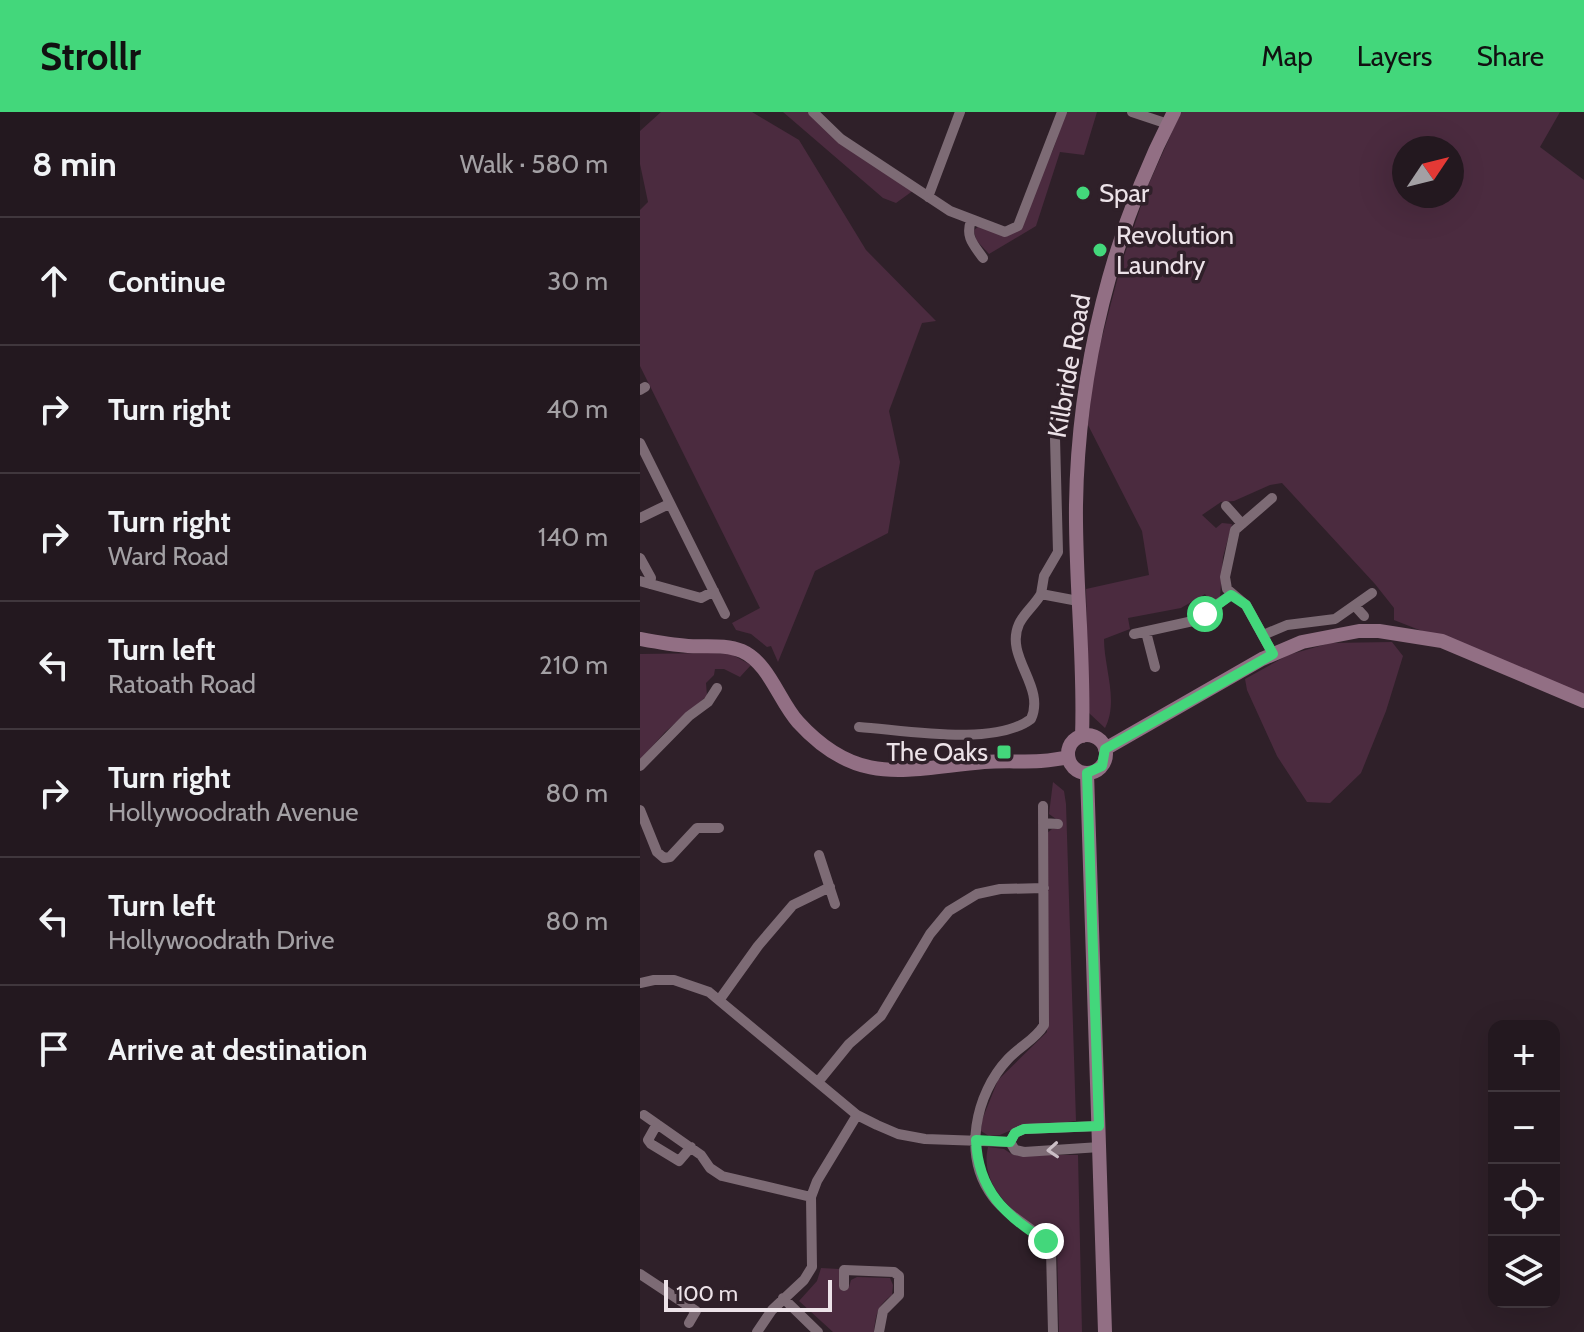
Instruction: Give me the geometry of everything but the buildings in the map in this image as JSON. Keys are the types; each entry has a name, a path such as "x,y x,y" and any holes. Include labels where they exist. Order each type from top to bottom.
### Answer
{"street":[{"path":"813,112 841,139 928,197 971,221 1005,232 1018,226 1062,112"},
{"path":"928,197 960,112"},
{"path":"1132,112 1171,118"},
{"name":"Kilbride Road","path":"1082,736 1076,505 1082,404 1109,278 1128,219 1171,118"},
{"path":"971,221 969,239 983,258"},
{"path":"859,727 946,735 1009,730 1031,719 1036,699 1016,639 1018,625 1041,594 1044,576 1058,552 1060,450 1055,438"},
{"path":"640,443 725,614"},
{"path":"1272,498 1235,530 1225,577 1231,595 1246,605 1273,654"},
{"path":"640,518 669,504"},
{"path":"1226,506 1242,524"},
{"path":"640,558 651,578 645,582"},
{"path":"645,582 701,598 714,591"},
{"path":"1263,635 1287,625 1335,619 1372,593"},
{"path":"1041,594 1078,601"},
{"path":"1155,667 1140,633 1193,621 1231,595"},
{"path":"1355,606 1364,616"},
{"path":"1105,749 1273,654 1321,638 1359,631 1442,641 1584,701"},
{"path":"640,639 668,645 735,648 750,655 813,739 827,751 858,765 898,771 1068,757"},
{"path":"640,766 689,716 708,702 717,688"},
{"path":"879,715 879,729"},
{"path":"1082,736 1094,737 1105,749 1102,766 1087,773 1077,770 1068,757 1070,747 1082,736"},
{"path":"1087,773 1105,1332"},
{"path":"1043,806 1044,1025 1039,1034 1011,1055 990,1082 983,1096 976,1140 985,1184 993,1197 1008,1215 1046,1241 1051,1251 1053,1332"},
{"path":"640,810 657,852 664,858 670,857 697,828 719,828"},
{"path":"1043,823 1058,824"},
{"path":"819,855 835,904"},
{"path":"720,999 758,946 793,905 830,887"},
{"path":"818,1082 849,1044 881,1016 930,934 949,911 977,894 1000,889 1044,888"},
{"path":"640,983 674,980 690,984 720,999 857,1115 887,1130 912,1137 950,1141 1010,1142"},
{"path":"644,1115 691,1147 722,1176 811,1197"},
{"path":"757,1332 812,1267 811,1197 817,1181 857,1115"},
{"path":"657,1124 648,1140 675,1160 683,1158 691,1147"},
{"path":"1010,1142 1015,1133 1024,1129 1099,1126"},
{"path":"1010,1142 1015,1150 1024,1152 1100,1147"},
{"path":"844,1286 844,1270 894,1272 899,1276 899,1295 883,1311 879,1332"},
{"path":"640,1274 696,1311 689,1323"},
{"path":"783,1298 818,1332"}],"shaded area":[{"path":"661,112 752,112 799,140 866,250 936,321 922,323 889,411 900,462 888,533 815,571 778,662 771,646 767,647 751,634 736,630 732,623 760,608 640,366 640,210 648,202 640,164 640,131"},
{"path":"783,112 809,112 914,190 896,203 883,198"},
{"path":"1066,112 1097,112 1084,155 1060,152 1036,226 989,254 976,240 974,230 979,226 1012,233 1053,150"},
{"path":"1181,112 1560,112 1540,147 1584,180 1584,695 1394,620 1394,608 1375,584 1282,483 1234,501 1221,502 1202,515 1216,528 1222,523 1232,524 1223,557 1220,597 1211,603 1205,594 1181,608 1128,618 1130,629 1104,639 1111,696 1105,728 1089,713 1086,589 1149,575 1142,531 1088,425 1094,368 1121,265 1147,188"},
{"path":"1392,642 1403,656 1386,711 1361,773 1330,803 1307,802 1277,756 1245,679 1288,655 1330,643"},
{"path":"640,654 731,654 751,665 740,677 724,669 715,669 714,675 706,683 707,696 665,732 640,760"},
{"path":"1053,782 1064,791 1066,804 1076,1121 1016,1128 989,1136 981,1131 982,1120 998,1080 1047,1032 1046,834 1060,828 1056,819 1049,814"},
{"path":"988,1147 1004,1149 1013,1155 1078,1155 1082,1332 1059,1332 1057,1244 1015,1212 996,1190 989,1176"},
{"path":"821,1268 839,1269 839,1288 849,1287 851,1280 857,1277 890,1278 892,1295 878,1311 874,1332 833,1332 799,1301 817,1281"}],"place":[{"name":"Spar","path":"1083,193"},
{"name":"Revolution Laundry","path":"1100,250"},
{"name":"The Oaks","path":"1004,752"}],"route":[{"path":"1046,1241 1008,1215 993,1197 985,1184 976,1140 1010,1142 1015,1133 1024,1129 1099,1126 1087,773 1102,766 1105,749 1273,654 1243,602 1231,595 1205,614"}]}
